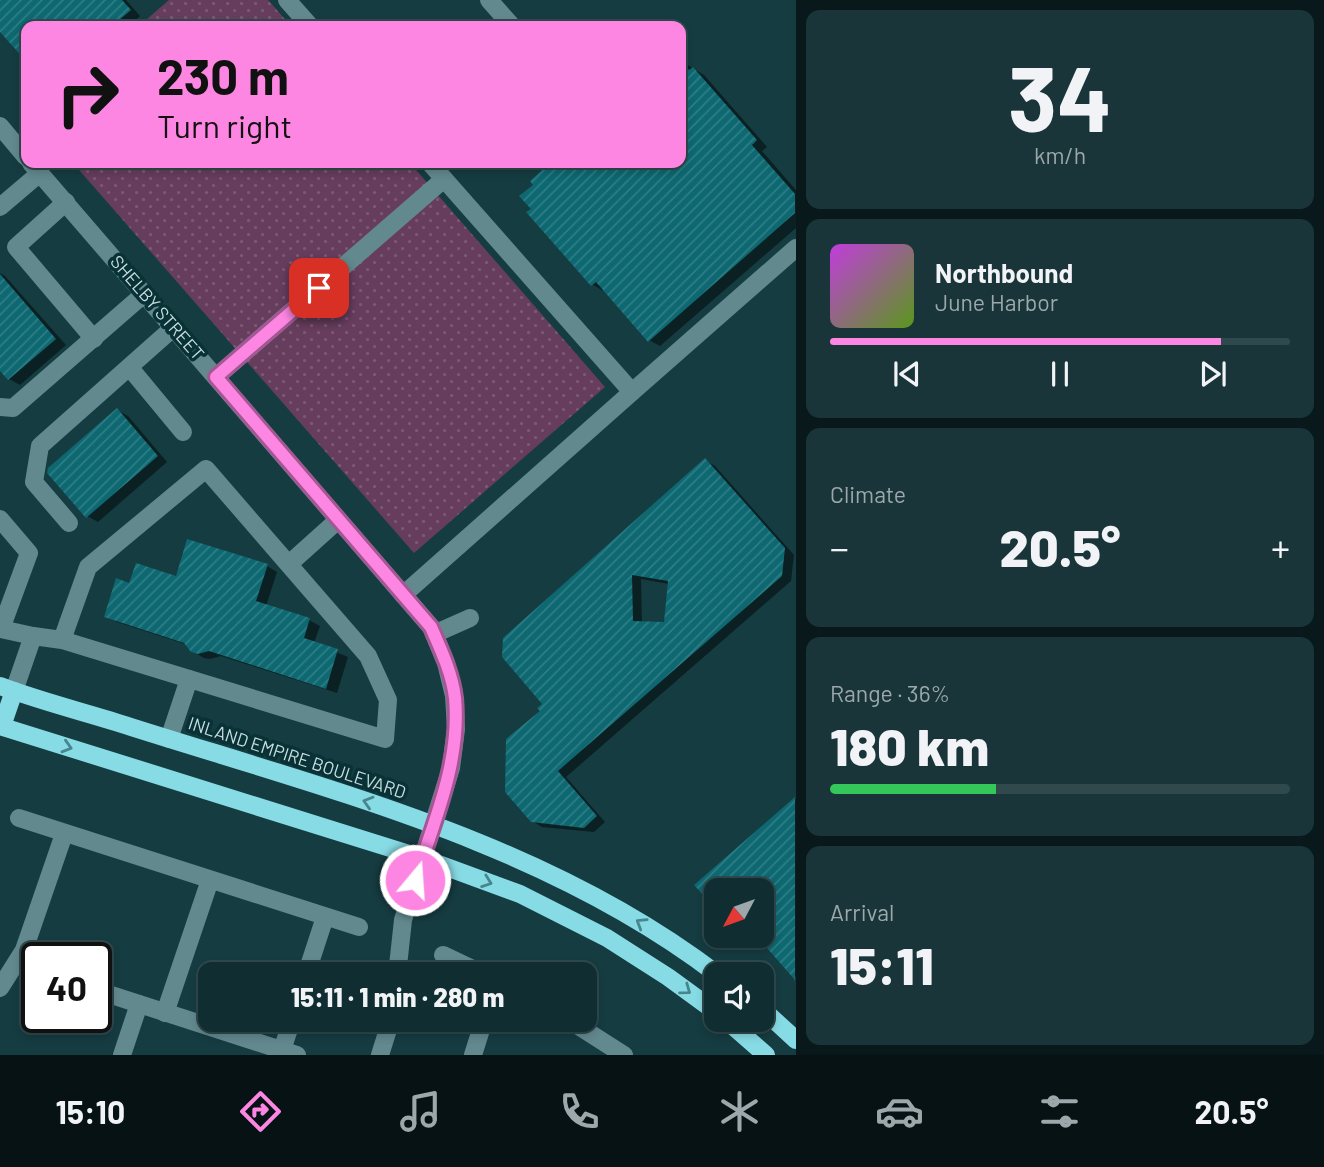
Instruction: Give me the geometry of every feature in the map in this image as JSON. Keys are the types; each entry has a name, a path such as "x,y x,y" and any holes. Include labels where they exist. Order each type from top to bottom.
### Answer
{"main road":[{"name":"INLAND EMPIRE BOULEVARD","path":"7,689 433,824 587,891 704,964"},
{"path":"7,689 1,728 422,858 520,894 607,938 704,1003"},
{"path":"774,1020 796,1040"},
{"path":"740,1032 766,1055"}],"street":[{"path":"287,0 306,21"},
{"path":"489,0 508,21"},
{"path":"0,126 21,151"},
{"path":"0,207 36,168"},
{"name":"SHELBY STREET","path":"36,168 431,627 446,663 454,696 456,729 451,768 403,920 398,962"},
{"path":"434,168 632,392"},
{"path":"216,377 444,179"},
{"path":"66,202 16,247 94,339"},
{"path":"403,595 796,248"},
{"path":"0,407 13,408 144,294"},
{"path":"69,523 34,482 40,446 173,328"},
{"path":"130,368 183,432"},
{"path":"0,519 29,553 0,629 62,640 385,739 388,700 368,656 206,469 89,567 62,640"},
{"path":"289,564 338,520"},
{"path":"434,634 470,618"},
{"path":"7,689 33,636"},
{"path":"169,739 189,679"},
{"path":"19,818 359,927"},
{"path":"34,942 64,834"},
{"path":"165,1013 210,880"},
{"path":"310,962 325,917"},
{"path":"443,956 456,962"},
{"path":"0,988 21,965"},
{"path":"112,995 165,1013 248,1047 289,1053 291,1032"},
{"path":"122,1055 139,1004"},
{"path":"380,1055 387,1032"},
{"path":"473,1055 480,1032"},
{"path":"588,1032 624,1055"}],"shaded area":[{"path":"169,0 268,0 287,21 145,21"},
{"path":"77,168 414,168 605,387 414,553"}],"building":[{"path":"0,0 122,0 131,10 118,21 21,21 21,55 0,32"},
{"path":"686,66 689,70 693,67 757,140 752,145 795,194 795,213 648,342 596,282 591,286 526,212 531,209 519,196 533,185 530,181 544,168 686,168"},
{"path":"0,274 56,339 8,380 0,371"},
{"path":"117,408 158,456 86,518 47,473 48,468"},
{"path":"705,458 785,548 782,576 558,771 597,816 584,828 531,822 505,792 506,739 540,711 537,708 542,704 502,657 503,638","holes":["632,575 668,581 664,622 633,621"]},
{"path":"187,539 268,564 256,601 310,618 304,638 338,649 326,689 209,651 198,654 191,652 184,643 104,617 116,578 129,583 136,563 176,576"},
{"path":"795,797 795,980 767,948 774,948 774,878 704,878 704,896 694,885"}],"route":[{"path":"319,288 216,377 431,627 446,663 454,696 456,729 451,768 415,880"}]}
